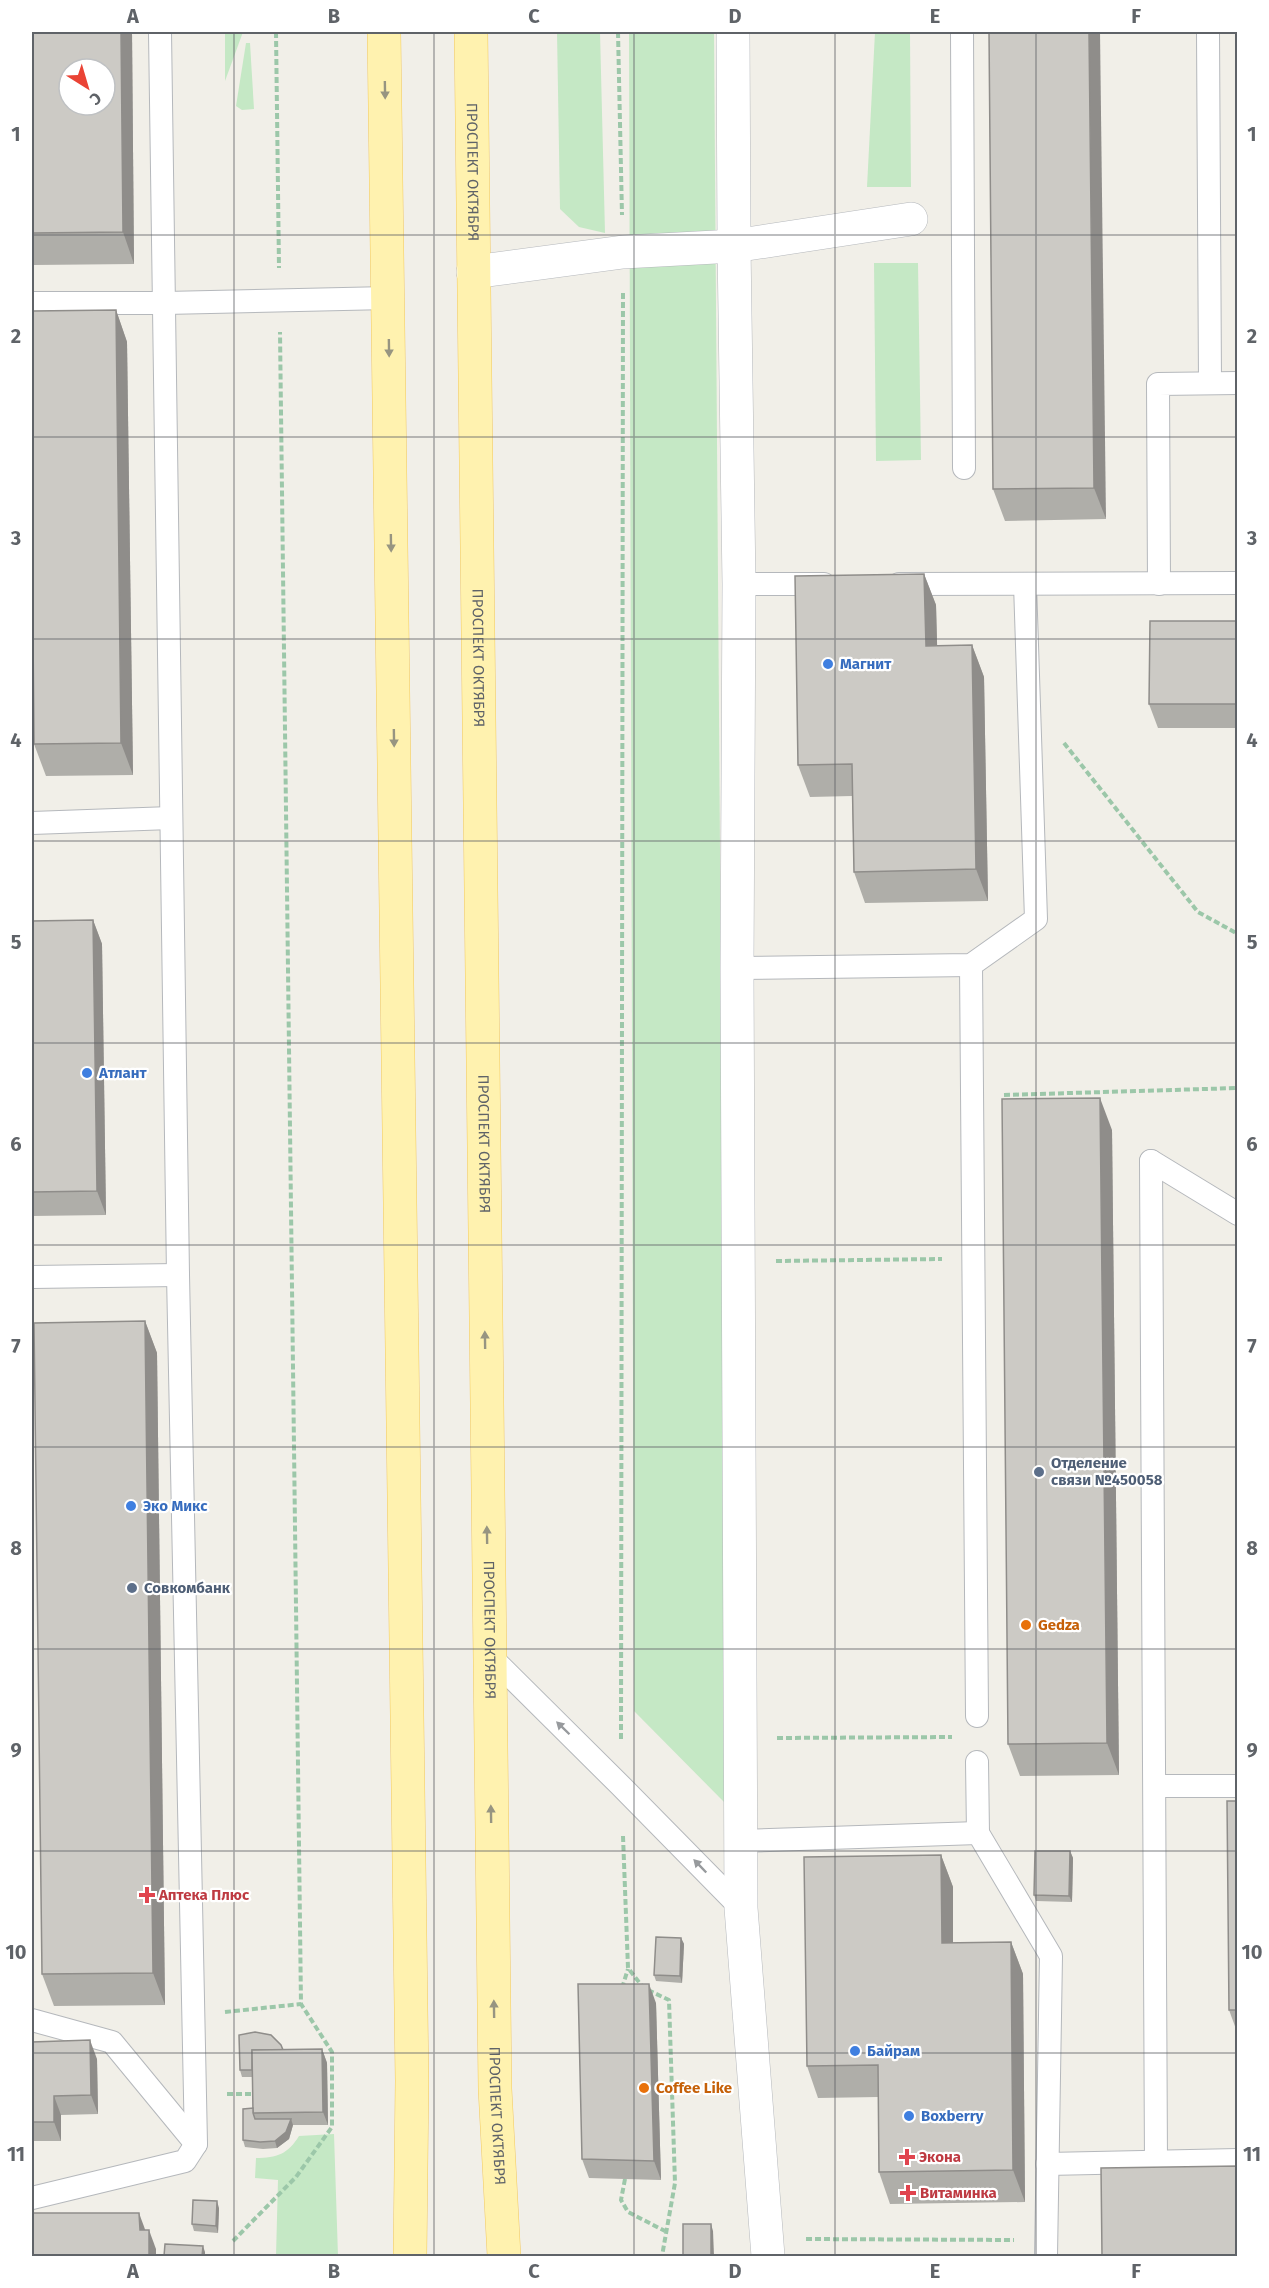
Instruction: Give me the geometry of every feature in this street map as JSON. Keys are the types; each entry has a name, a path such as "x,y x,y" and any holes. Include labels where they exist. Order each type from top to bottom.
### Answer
{"main road":[{"path":"384,32 411,2081 410,2256"},
{"name":"ПРОСПЕКТ ОКТЯБРЯ","path":"471,32 495,2077 504,2256"}],"street":[{"path":"734,32 734,246 739,584 737,968 741,1908 768,2256"},
{"path":"473,272 623,252 734,246 911,219"}],"lane":[{"path":"32,2198 185,2161 196,2144 178,1275 160,32"},
{"path":"962,32 964,468"},
{"path":"1208,32 1210,383"},
{"path":"32,303 165,303 388,298"},
{"path":"1159,584 1158,384 1238,383"},
{"path":"882,584 1238,583"},
{"path":"739,584 846,584"},
{"path":"737,968 971,965 1036,919 1025,584"},
{"path":"32,822 171,818"},
{"path":"971,965 977,1716"},
{"path":"1156,2162 1151,1161 1238,1214"},
{"path":"32,1276 178,1275"},
{"path":"489,1655 741,1908"},
{"path":"977,1762 978,1833 1051,1956 1046,2248"},
{"path":"1155,1786 1238,1786"},
{"path":"740,1840 978,1833"},
{"path":"32,2020 112,2042 196,2144"},
{"path":"1047,2164 1238,2160"}],"path":[{"path":"233,2241 296,2177 332,2127 332,2052 301,2004 276,32"},
{"path":"618,32 623,252 620,1785 627,1898 628,1968 621,1991"},
{"path":"1029,698 1198,912 1238,934"},
{"path":"972,1096 1238,1088"},
{"path":"738,1261 973,1259"},
{"path":"741,1739 953,1737"},
{"path":"628,1968 644,1988 669,2000 675,2183 662,2256"},
{"path":"193,2014 301,2004"},
{"path":"625,2179 621,2200 628,2212 665,2231"},
{"path":"802,2239 1046,2248"}],"green space":[{"path":"225,32 243,32 225,81"},
{"path":"557,32 600,32 605,233 579,227 560,209"},
{"path":"629,32 714,32 727,1805 634,1711"},
{"path":"875,32 910,32 911,187 867,187"},
{"path":"246,43 250,43 254,109 242,110 236,106"},
{"path":"874,263 918,263 921,460 876,461"},
{"path":"334,2134 338,2256 276,2256 278,2180 255,2178 256,2158 281,2154 291,2147 299,2136"}],"building":[{"path":"32,32 121,32 123,232 32,233"},
{"path":"989,32 1089,32 1094,488 993,489"},
{"path":"116,310 121,743 34,744 32,311"},
{"path":"924,574 926,646 972,645 976,869 854,872 852,764 798,765 795,576"},
{"path":"1150,621 1238,621 1238,704 1149,704"},
{"path":"93,920 97,1191 32,1192 32,921"},
{"path":"1100,1098 1107,1743 1008,1744 1002,1099"},
{"path":"145,1321 153,1973 42,1974 34,1323"},
{"path":"1227,1801 1238,1801 1238,2010 1229,2010"},
{"path":"1035,1851 1070,1851 1069,1896 1034,1895"},
{"path":"941,1855 942,1943 1011,1942 1013,2170 879,2172 878,2065 807,2066 804,1857"},
{"path":"656,1937 681,1938 680,1976 654,1975"},
{"path":"578,1984 649,1984 654,2161 582,2159"},
{"path":"255,2032 271,2035 283,2050 252,2050 252,2070 240,2070 239,2035"},
{"path":"90,2040 91,2095 54,2096 54,2122 32,2122 32,2042"},
{"path":"322,2049 323,2112 253,2113 252,2050"},
{"path":"253,2108 255,2119 291,2119 286,2132 275,2141 243,2140 243,2109"},
{"path":"1238,2166 1238,2255 1102,2256 1101,2168"},
{"path":"193,2200 217,2201 216,2226 192,2224"},
{"path":"32,2213 139,2213 140,2230 149,2230 149,2256 32,2256"},
{"path":"683,2224 711,2224 711,2256 683,2256"},
{"path":"165,2244 203,2246 202,2256 164,2256"}],"place":[{"name":"Магнит","path":"828,664"},
{"name":"Атлант","path":"87,1073"},
{"name":"Отделение связи №450058","path":"1039,1472"},
{"name":"Эко Микс","path":"131,1506"},
{"name":"Совкомбанк","path":"132,1588"},
{"name":"Gedza","path":"1026,1625"},
{"name":"Аптека Плюс","path":"147,1895"},
{"name":"Байрам","path":"855,2051"},
{"name":"Coffee Like","path":"644,2088"},
{"name":"Boxberry","path":"909,2116"},
{"name":"Экона","path":"907,2157"},
{"name":"Витаминка","path":"908,2193"}]}
